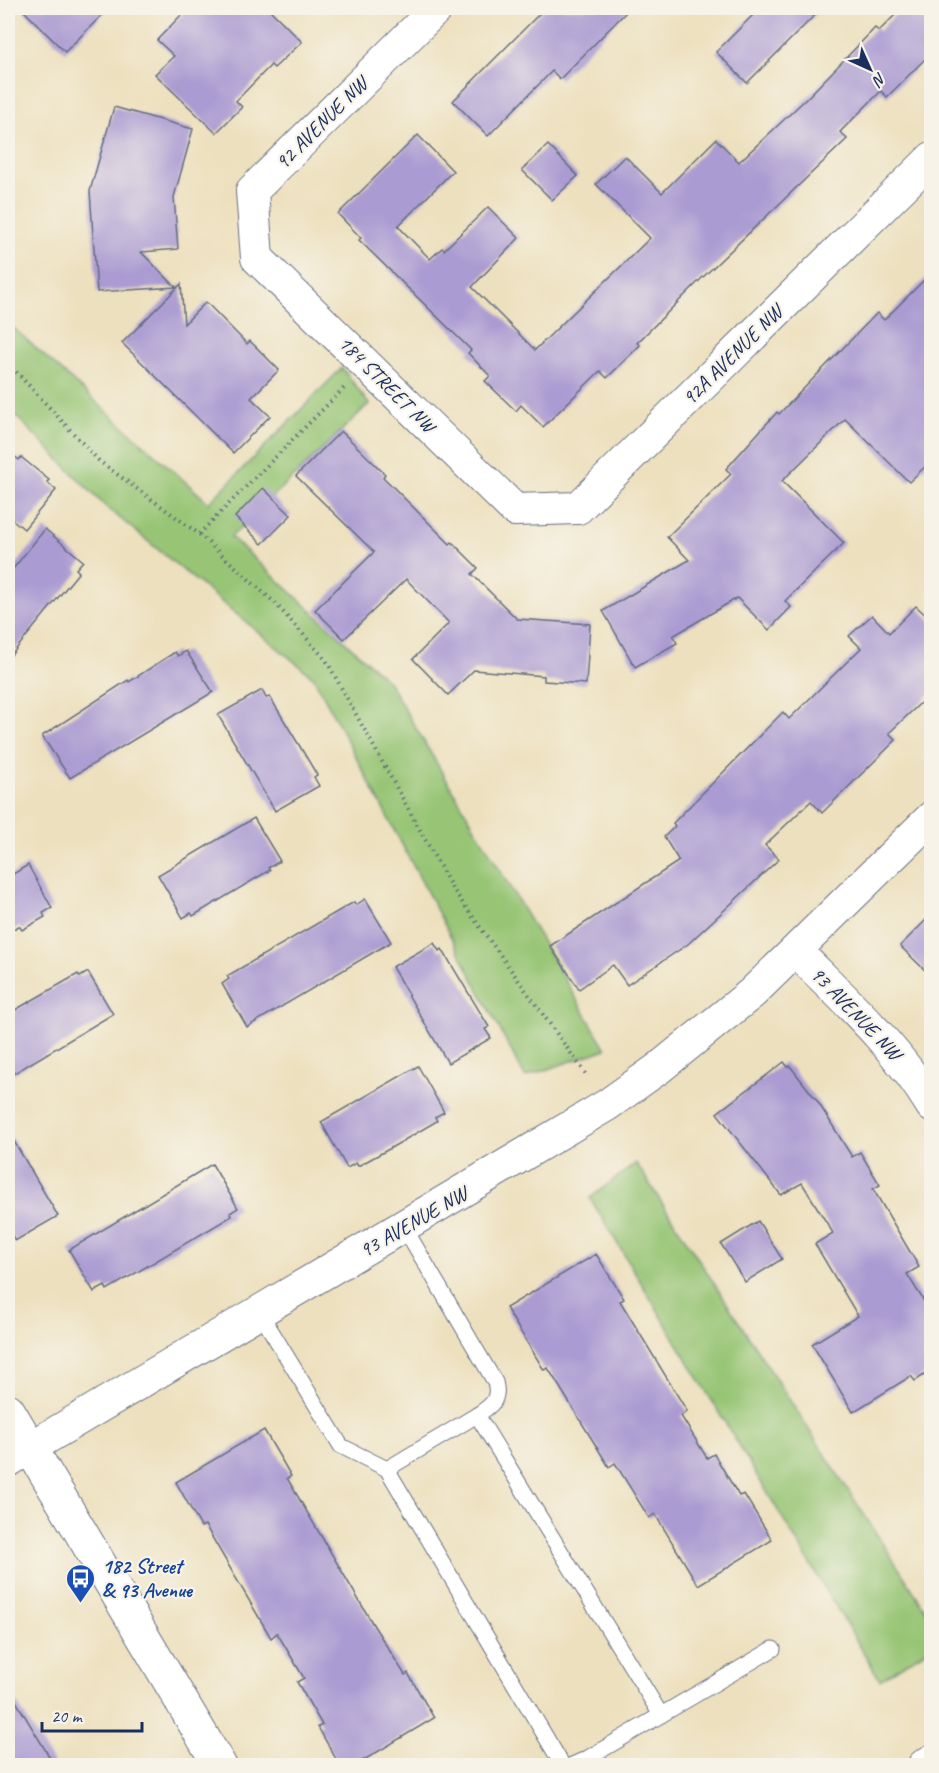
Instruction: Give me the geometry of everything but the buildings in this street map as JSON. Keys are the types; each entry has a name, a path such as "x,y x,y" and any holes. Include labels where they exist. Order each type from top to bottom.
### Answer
{"street":[{"name":"92 AVENUE NW","path":"257,258 252,191 437,8"},
{"name":"92A AVENUE NW","path":"515,510 578,508 932,158"},
{"name":"184 STREET NW","path":"257,258 515,510"},
{"name":"93 AVENUE NW","path":"19,1455 558,1136 659,1068 752,993 797,952 932,817"},
{"name":"93 AVENUE NW","path":"797,952 892,1048 913,1075 932,1106"},
{"path":"8,1410 19,1455 220,1766"},
{"path":"924,1766 932,1761"}],"lane":[{"path":"387,1469 477,1415 495,1401 498,1392 495,1382 404,1227"},
{"path":"259,1311 340,1446 387,1469 563,1766"},
{"path":"477,1415 661,1714"},
{"path":"570,1766 588,1758 773,1649"}],"path":[{"path":"8,363 99,461 199,534 274,603 326,660 452,888 588,1077"},
{"path":"199,534 367,364"}],"green space":[{"path":"8,323 209,503 342,368 369,404 231,537 388,681 606,1049 525,1077 314,678 105,506 8,408"},
{"path":"636,1163 931,1618 931,1647 880,1680 590,1198"}],"place":[{"name":"182 Street & 93 Avenue","path":"81,1604"}]}
